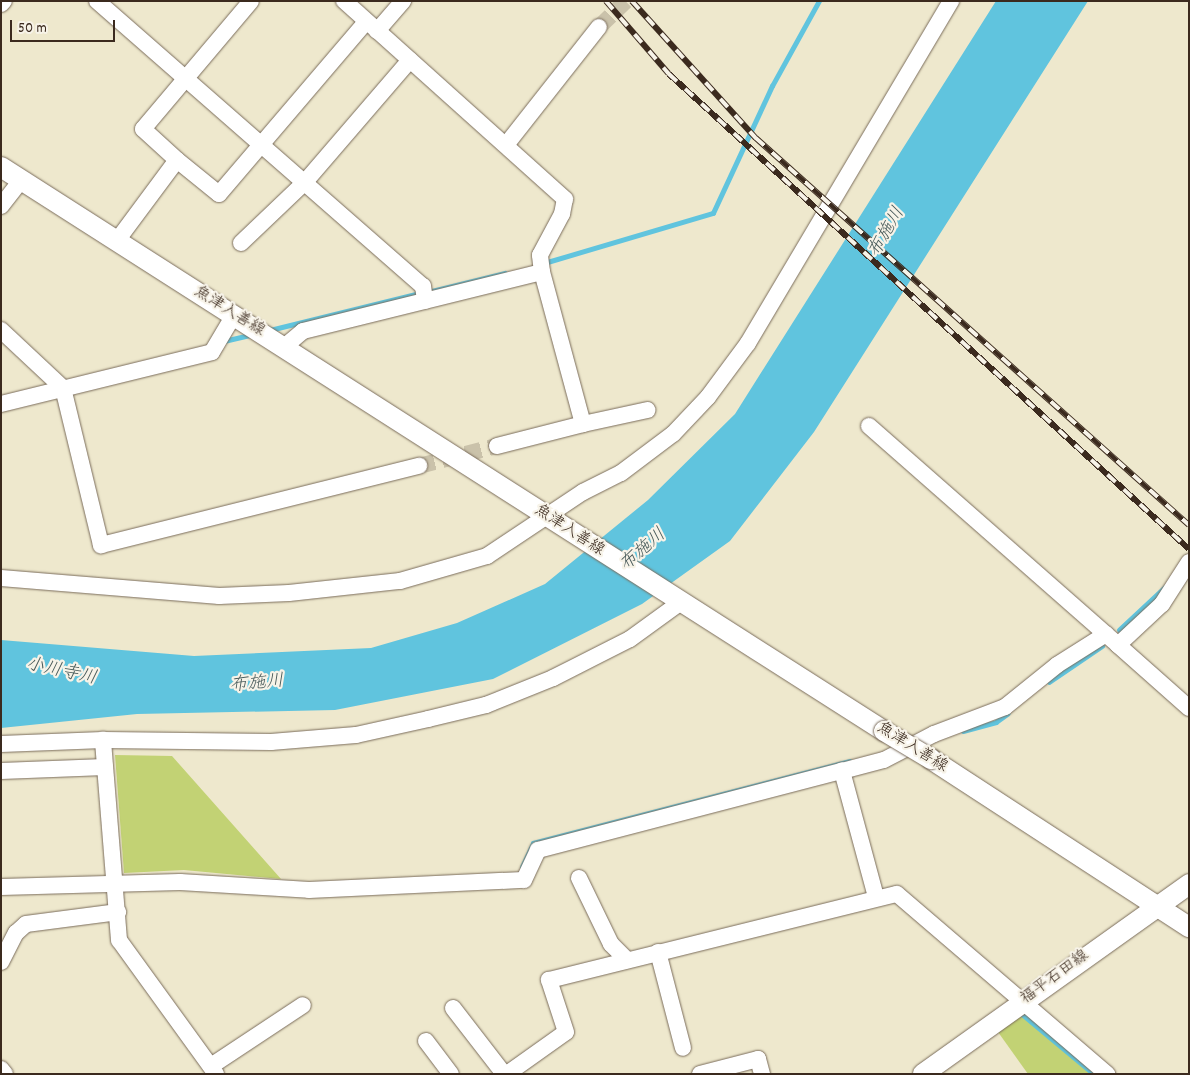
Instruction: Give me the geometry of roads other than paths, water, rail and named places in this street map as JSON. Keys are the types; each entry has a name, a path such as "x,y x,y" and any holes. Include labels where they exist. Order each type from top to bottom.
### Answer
{"main road":[{"name":"魚津入善線","path":"1,167 554,522 931,759 1189,926"},
{"name":"福平石田線","path":"926,1073 1020,1002 1189,884"}],"street":[{"path":"97,1 423,286 425,301"},
{"path":"251,1 143,129 219,194 262,144 372,26 403,1"},
{"path":"344,1 565,198 562,214 540,254 542,272 583,424"},
{"path":"1,578 219,596 400,581 487,556 554,522 673,434 708,397 748,343 951,1"},
{"path":"506,145 600,27"},
{"path":"241,243 305,182 410,60"},
{"path":"116,242 177,160"},
{"path":"1,206 21,180"},
{"path":"284,347 303,331 542,272"},
{"path":"1,404 212,352 234,315"},
{"path":"1,330 63,388 101,545 419,466"},
{"path":"497,446 648,410"},
{"path":"869,426 1189,708"},
{"path":"1,887 180,882 309,890 524,880 538,850 884,760 934,734 1005,708 1057,665 1112,640 1162,604 1189,562"},
{"path":"1,744 103,740 272,742 356,735 486,705 553,678 630,639 677,600"},
{"path":"103,740 119,940 214,1070 303,1005"},
{"path":"1,772 106,766"},
{"path":"842,770 876,897"},
{"path":"579,878 611,944 627,960"},
{"path":"453,1008 506,1074 566,1032 549,980 876,897 897,894 1020,1002 1107,1074"},
{"path":"1,962 16,933 26,924 118,912"},
{"path":"658,952 683,1048"},
{"path":"426,1041 451,1074"},
{"path":"700,1074 758,1059 762,1074"},
{"path":"1,1069 5,1074"}],"water":[{"path":"996,1 1088,1 814,432 730,541 642,604 493,679 335,710 137,714 1,728 1,640 194,656 371,648 457,623 545,584 648,500 735,414"}],"waterway":[{"path":"544,263 713,213 772,86 819,1"},
{"path":"428,292 505,273"},
{"path":"270,330 420,293"},
{"path":"224,341 250,335"},
{"path":"1119,630 1165,587"},
{"path":"1049,682 1102,646"},
{"path":"963,731 996,722 1007,714"},
{"path":"522,867 533,843 850,761"},
{"path":"1022,1014 1094,1074"}],"tunnel":[{"path":"599,27 626,1"},
{"path":"419,466 497,446"}],"railway":[{"path":"606,1 669,74 1189,549"},
{"path":"632,1 756,138 1189,525"}],"water label":[{"name":"布施川","path":"888,233"},
{"name":"布施川","path":"644,551"},
{"name":"小川寺川","path":"61,673"},
{"name":"布施川","path":"257,685"}]}
